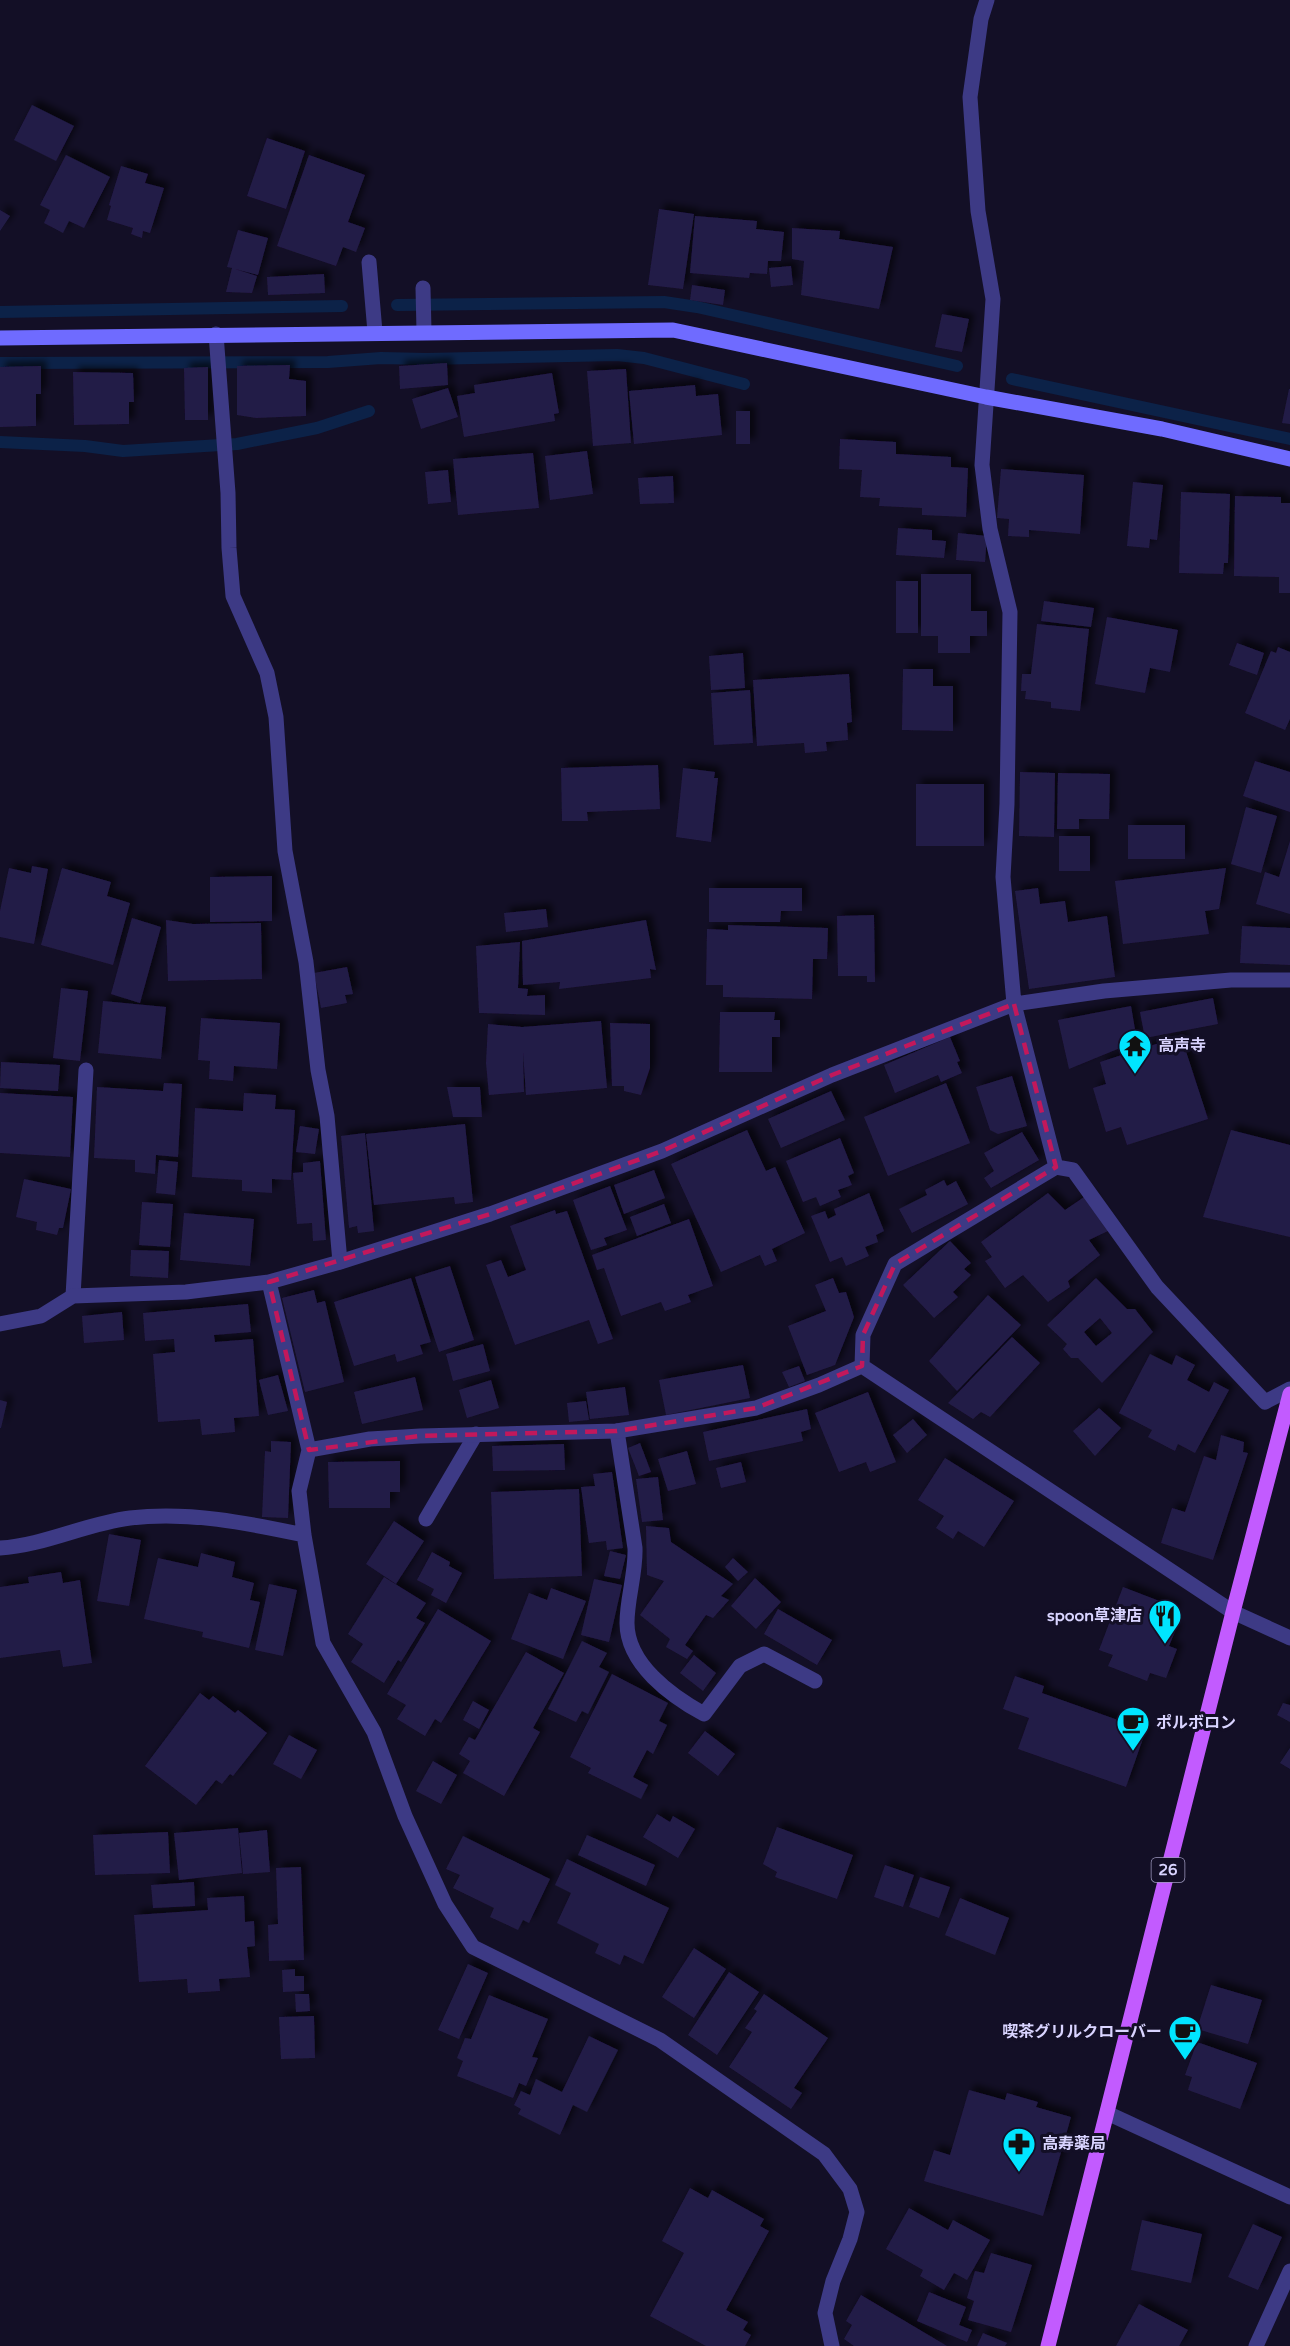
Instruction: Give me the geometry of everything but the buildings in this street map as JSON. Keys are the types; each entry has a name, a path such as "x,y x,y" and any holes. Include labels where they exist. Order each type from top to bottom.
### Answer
{"main road":[{"name":"26","path":"1048,2346 1290,1394"}],"street":[{"path":"987,0 981,19 970,97 978,211 993,298 982,465 990,529 1010,612 1007,804 1003,877 1014,1004 1056,1167"},
{"path":"369,262 375,332"},
{"path":"423,288 424,326"},
{"path":"0,338 216,340 375,332 424,326 673,330 986,397 1162,429 1290,459"},
{"path":"216,340 226,461 233,596 267,673 276,717 285,850 306,962 318,1070 327,1116 340,1262"},
{"path":"0,1324 41,1316 73,1296 186,1292 269,1282 340,1262 490,1214 662,1151 831,1075 1014,1004 1104,991 1231,980 1290,980"},
{"path":"73,1296 86,1070"},
{"path":"862,1366 863,1335 895,1264 1056,1167 1073,1170 1157,1287 1265,1402 1290,1389"},
{"path":"269,1282 309,1450 298,1491 323,1643 374,1732 405,1816 445,1904 473,1947 660,2040 824,2154 850,2189 857,2212 850,2239 833,2281 825,2313 832,2346"},
{"path":"309,1450 370,1439 617,1431 756,1408 819,1385 862,1366"},
{"path":"862,1366 1233,1612 1290,1638"},
{"path":"617,1431 635,1548 627,1622 629,1641 637,1659 678,1699 704,1714 740,1666 764,1653 815,1681"},
{"path":"426,1519 476,1434"},
{"path":"0,1548 129,1518 165,1516 234,1520 304,1535"},
{"path":"1107,2113 1290,2197"},
{"path":"1256,2346 1290,2271"}],"highlighted area":[{"path":"1014,1004 1056,1167 895,1264 863,1335 862,1366 756,1408 617,1431 420,1436 309,1450 269,1282 490,1214 662,1151 832,1075"}],"waterway":[{"path":"397,305 664,302 697,307 957,366"},
{"path":"0,312 342,306"},
{"path":"0,363 328,362 381,358 617,355 644,358 744,384"},
{"path":"1012,379 1290,439"},
{"path":"0,442 85,446 123,451 237,444 317,428 369,411"}],"place":[{"name":"高声寺","path":"1135,1075"},
{"name":"spoon草津店","path":"1165,1645"},
{"name":"ポルボロン","path":"1133,1752"},
{"name":"喫茶グリルクローバー","path":"1185,2061"},
{"name":"高寿薬局","path":"1019,2173"}]}
